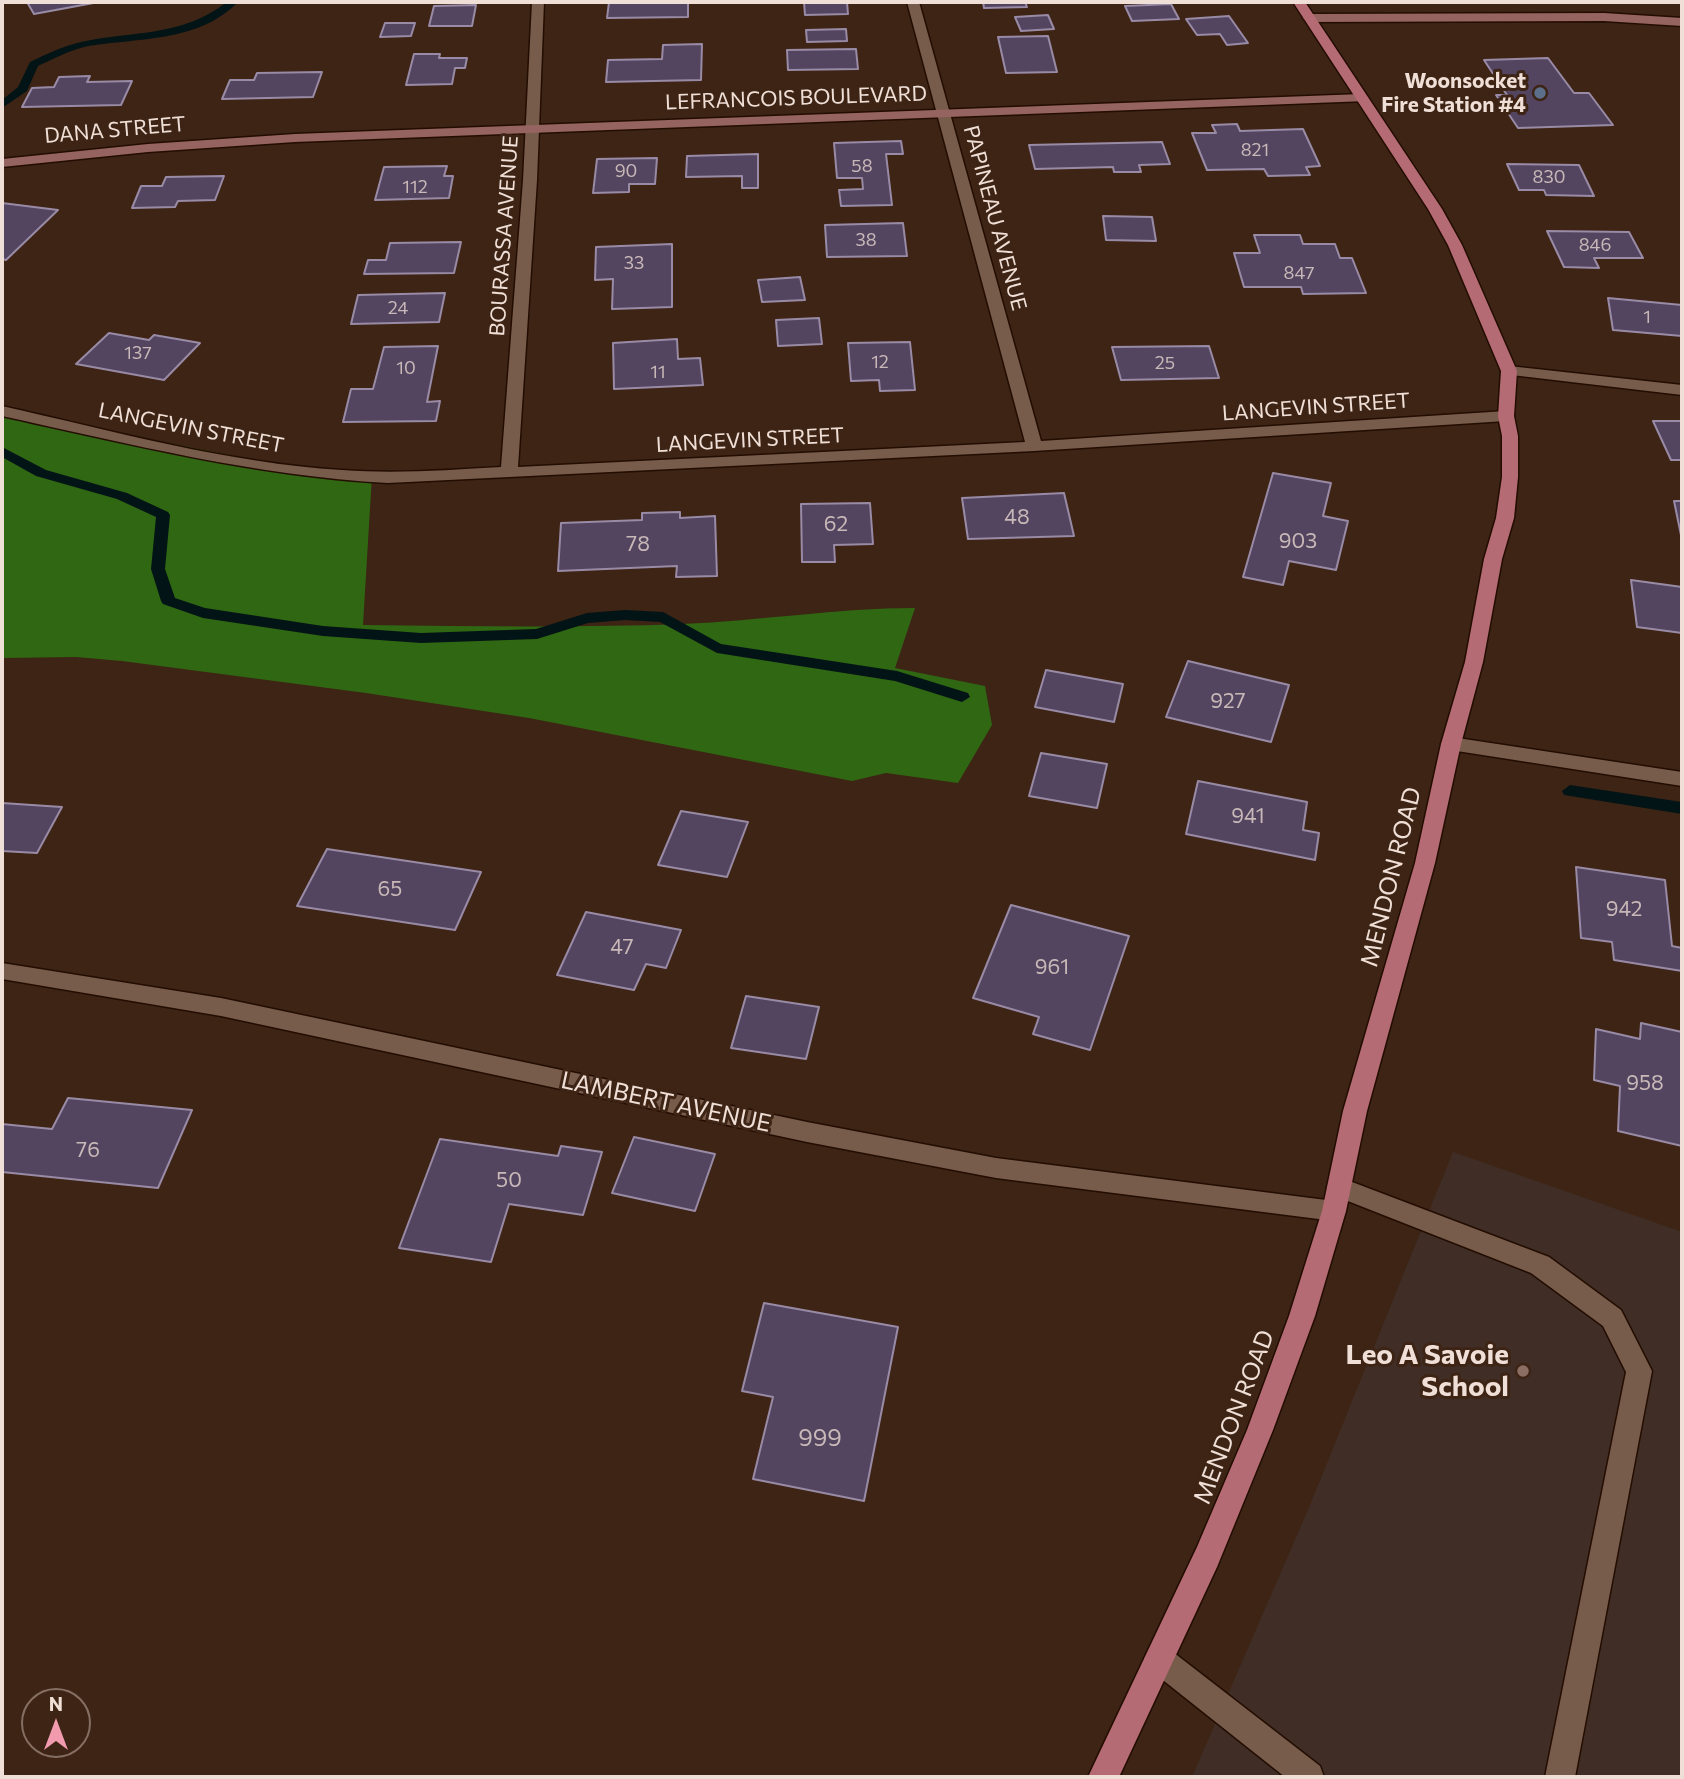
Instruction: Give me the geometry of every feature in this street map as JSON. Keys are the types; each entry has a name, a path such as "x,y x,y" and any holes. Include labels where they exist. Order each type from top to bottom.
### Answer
{"main road":[{"name":"MENDON ROAD","path":"1103,1777 1207,1557 1260,1430 1302,1316 1336,1199 1355,1111 1425,863 1451,744 1474,662 1510,477 1510,436 1506,416 1509,371 1455,245 1435,209 1304,10"}],"street":[{"name":"BOURASSA AVENUE","path":"509,473 538,2"},
{"name":"PAPINEAU AVENUE","path":"913,2 946,113 1034,446"},
{"path":"1304,10 1604,17 1682,22"},
{"name":"LEFRANCOIS BOULEVARD","path":"232,142 1362,98"},
{"name":"DANA STREET","path":"2,163 83,152 232,142"},
{"path":"1509,371 1682,390"},
{"name":"LANGEVIN STREET","path":"2,411 232,460 340,477 388,478 1034,446 1506,416"},
{"path":"1451,744 1682,779"},
{"name":"LAMBERT AVENUE","path":"2,971 221,1007 807,1132 996,1168 1336,1199 1540,1265 1612,1318 1639,1371 1560,1777"},
{"path":"1158,1659 1309,1777"}],"shaded area":[{"name":"Leo A Savoie School","path":"1453,1152 1682,1232 1682,1777 1192,1777 1308,1510"}],"green space":[{"path":"2,411 282,465 372,475 363,625 642,625 915,608 895,668 985,686 992,725 958,783 886,773 852,781 529,718 366,693 122,661 76,657 2,658"}],"building":[{"path":"27,2 99,2 34,14"},
{"path":"609,2 688,3 688,17 607,18"},
{"path":"804,2 847,2 848,14 805,15"},
{"path":"983,2 1025,2 1027,7 984,8"},
{"path":"1171,4 1179,19 1132,21 1125,6"},
{"path":"476,5 472,26 429,26 434,6"},
{"path":"1048,15 1054,29 1021,31 1015,17"},
{"path":"1229,16 1248,43 1227,45 1220,34 1197,35 1186,19"},
{"path":"385,23 415,23 411,36 380,37"},
{"path":"846,29 847,41 807,42 806,30"},
{"path":"1048,36 1057,72 1006,73 998,37"},
{"path":"702,44 701,80 606,82 608,60 662,59 663,45"},
{"path":"856,49 858,69 788,70 787,50"},
{"path":"414,54 440,54 439,58 467,58 465,68 455,68 452,84 406,85"},
{"name":"Woonsocket Fire Station #4","path":"1548,58 1574,93 1589,93 1613,125 1518,128 1496,95 1507,95 1484,60"},
{"path":"322,72 313,97 222,99 230,80 254,80 257,73"},
{"path":"90,76 87,82 132,81 121,105 22,107 32,88 54,87 59,77"},
{"path":"1237,124 1240,131 1303,129 1320,166 1306,167 1310,175 1268,176 1264,169 1207,170 1192,133 1216,133 1212,125"},
{"path":"901,141 903,154 886,154 892,205 841,206 839,190 863,189 862,178 837,178 834,143"},
{"path":"1162,142 1170,164 1139,165 1141,172 1114,172 1113,167 1035,169 1029,145"},
{"path":"758,154 758,188 742,188 742,176 686,177 687,156"},
{"path":"657,158 655,184 629,184 629,192 593,193 597,159"},
{"path":"1507,164 1579,165 1594,196 1546,195 1544,190 1519,190"},
{"path":"447,166 444,176 453,176 449,198 375,200 384,167"},
{"path":"224,176 215,200 178,201 175,207 132,208 141,186 162,186 166,177"},
{"path":"2,203 58,210 6,260 2,259"},
{"path":"1103,216 1152,217 1156,241 1106,240"},
{"path":"903,223 907,256 827,257 825,225"},
{"path":"1547,231 1629,232 1643,258 1594,258 1599,268 1564,267"},
{"path":"1254,235 1300,235 1303,244 1335,244 1340,258 1352,258 1366,293 1303,294 1301,287 1244,287 1234,253 1260,253"},
{"path":"461,242 454,273 364,274 368,260 386,260 390,243"},
{"path":"672,244 672,307 612,309 613,279 595,280 596,247"},
{"path":"800,277 805,300 762,302 758,280"},
{"path":"445,293 439,322 351,324 358,295"},
{"path":"1608,298 1682,305 1682,336 1613,330"},
{"path":"819,318 822,344 778,346 776,320"},
{"path":"109,333 149,340 154,335 200,343 164,380 76,364"},
{"path":"677,339 678,359 700,358 703,385 614,389 613,343"},
{"path":"910,342 915,390 880,391 879,380 851,381 848,343"},
{"path":"438,346 427,402 440,401 436,421 343,422 351,389 373,389 384,347"},
{"path":"1209,346 1219,378 1121,380 1112,347"},
{"path":"1653,421 1682,421 1682,460 1671,460"},
{"path":"1273,473 1331,483 1323,516 1348,521 1336,570 1289,561 1283,585 1243,577"},
{"path":"1064,493 1074,536 968,539 962,498"},
{"path":"1674,501 1682,501 1682,540"},
{"path":"870,503 873,544 834,545 835,562 802,562 801,504"},
{"path":"680,512 680,518 715,516 717,576 676,577 677,566 558,571 561,523 642,520 642,513"},
{"path":"1631,580 1682,587 1682,633 1637,627"},
{"path":"1188,661 1289,685 1271,742 1166,717"},
{"path":"1046,670 1123,684 1114,722 1035,707"},
{"path":"1041,753 1107,764 1097,808 1029,796"},
{"path":"1198,781 1307,802 1303,830 1319,833 1315,860 1186,834"},
{"path":"2,803 62,807 37,853 2,851"},
{"path":"681,811 748,822 727,877 658,865"},
{"path":"327,849 481,872 455,930 297,906"},
{"path":"1576,867 1665,880 1672,946 1682,948 1682,971 1614,960 1612,942 1581,938"},
{"path":"1011,905 1129,936 1090,1050 1033,1034 1039,1017 973,998"},
{"path":"586,912 681,930 666,968 646,964 634,990 557,975"},
{"path":"746,996 819,1007 806,1059 731,1048"},
{"path":"1641,1023 1682,1032 1682,1146 1618,1131 1620,1086 1594,1080 1596,1029 1640,1039"},
{"path":"68,1098 192,1110 158,1188 2,1172 2,1124 52,1129"},
{"path":"634,1137 715,1154 695,1211 612,1193"},
{"path":"440,1139 558,1156 561,1146 602,1152 583,1215 509,1204 491,1262 399,1248"},
{"path":"764,1303 898,1327 864,1501 753,1479 773,1397 742,1391"}],"waterway":[{"path":"2,105 23,89 34,64 59,52 85,44 182,30 217,14 233,2"},
{"path":"2,451 41,473 122,496 163,515 158,569 168,601 203,613 323,631 421,638 537,634 587,618 625,615 663,617 717,648 897,676 962,697"},
{"path":"1570,791 1682,808"}],"place":[{"name":"Woonsocket Fire Station #4","path":"1540,93"},
{"name":"Leo A Savoie School","path":"1523,1371"}]}
